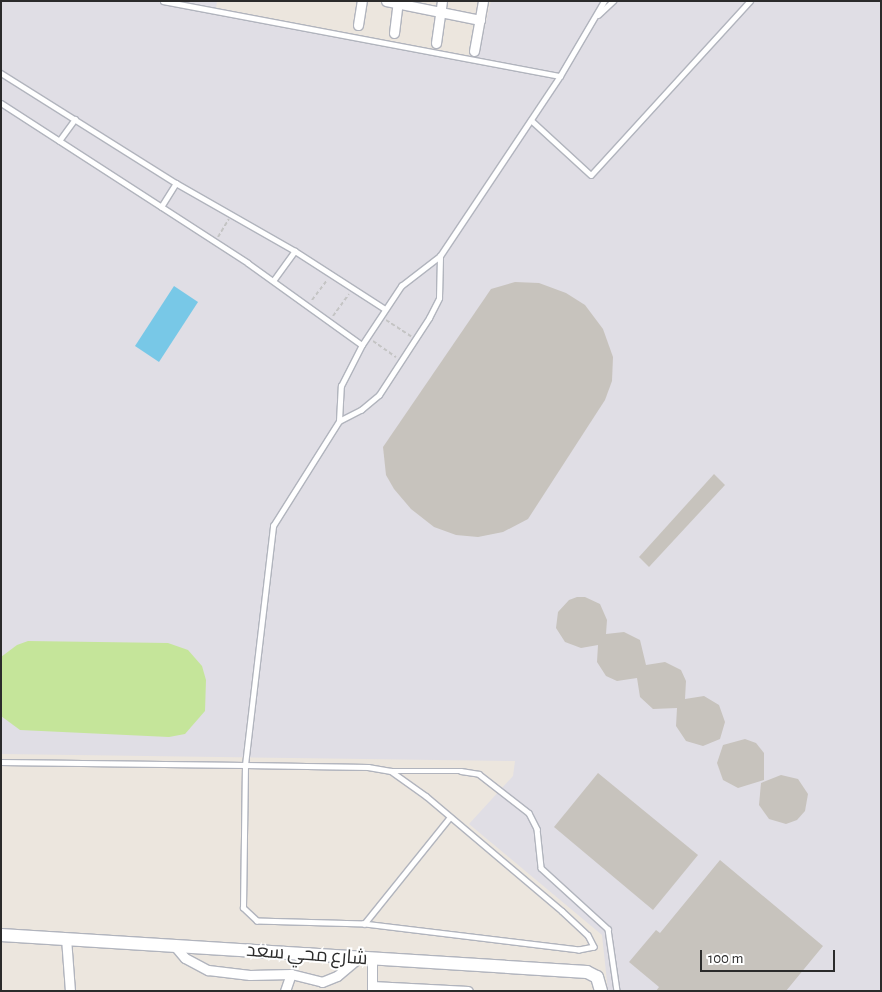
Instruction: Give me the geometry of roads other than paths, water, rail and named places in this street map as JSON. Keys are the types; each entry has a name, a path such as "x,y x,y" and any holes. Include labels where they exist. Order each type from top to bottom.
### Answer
{"street":[{"path":"358,25 362,1"},
{"path":"386,1 480,20"},
{"path":"436,42 442,1"},
{"path":"474,51 483,1"},
{"path":"394,33 398,2"},
{"name":"شارع محي سعد","path":"1,935 174,945 372,960 587,972 597,977 601,991"},
{"path":"66,938 70,991"},
{"path":"174,945 185,958 208,970 250,975 291,974 315,981 330,980 357,959"},
{"path":"372,960 372,988 468,991"},
{"path":"286,991 291,974"}],"lane":[{"path":"163,1 560,76"},
{"path":"391,771 450,817 569,917 588,935 594,947 579,950 364,924 257,921 245,912 245,765 273,526 339,421 341,386 362,345 380,316 410,277 440,256 560,76 596,18 604,1"},
{"path":"596,18 613,1"},
{"path":"530,120 591,175 750,1"},
{"path":"1,73 176,183 295,252 385,309"},
{"path":"1,103 215,242 362,345"},
{"path":"59,141 75,119"},
{"path":"161,207 176,183"},
{"path":"273,281 295,252"},
{"path":"339,421 362,410 379,395 416,338 439,298 440,256"},
{"path":"1,762 368,767 391,771 462,771 479,774 530,813 537,829 541,868 608,929 617,991"},
{"path":"364,924 450,817"}],"water":[{"path":"174,286 198,302 159,362 135,346"}]}
